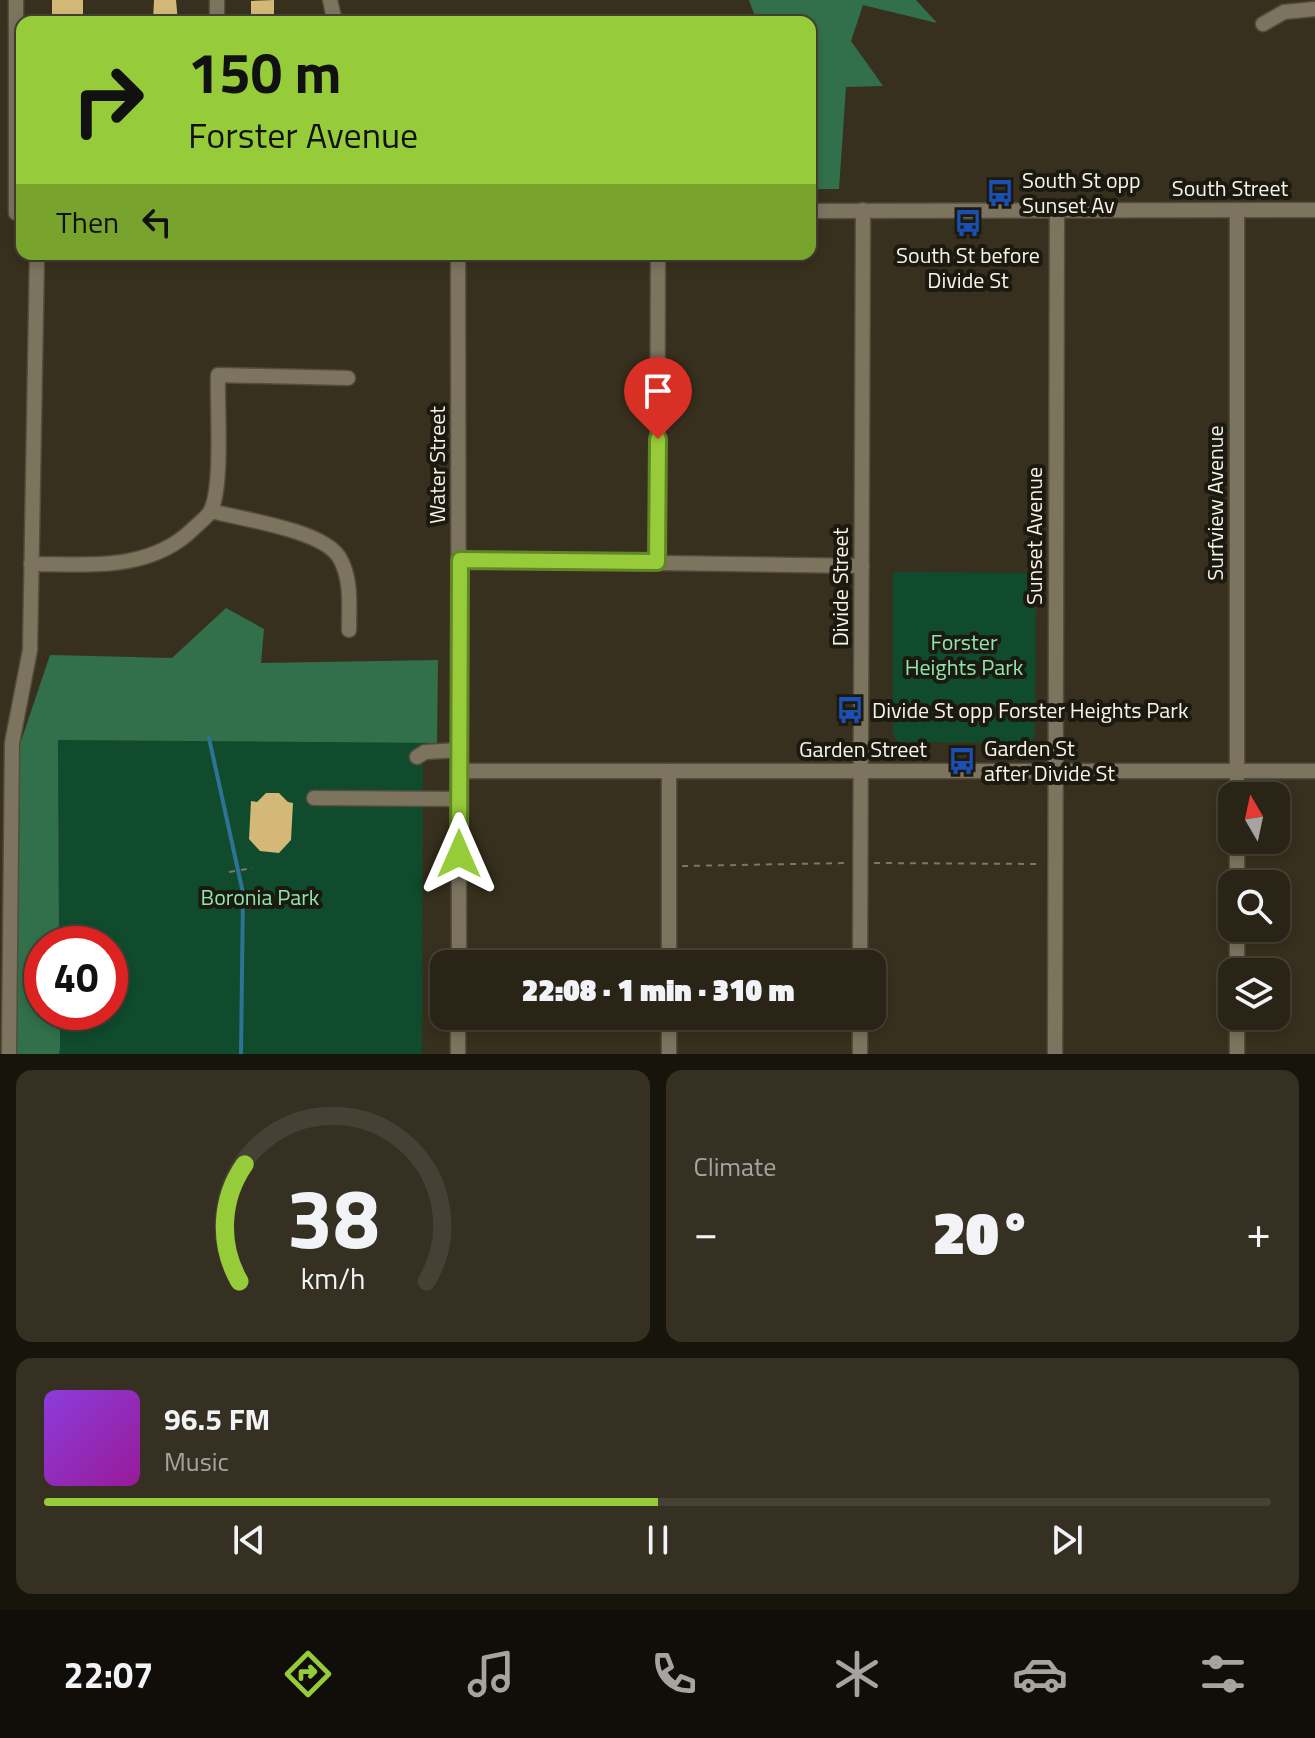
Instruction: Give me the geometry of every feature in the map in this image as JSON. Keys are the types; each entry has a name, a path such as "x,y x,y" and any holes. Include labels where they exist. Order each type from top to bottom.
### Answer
{"street":[{"path":"1263,24 1284,12 1315,9"},
{"name":"Divide Street","path":"860,950 863,210"},
{"name":"Sunset Avenue","path":"1055,1054 1057,210"},
{"name":"Surfview Avenue","path":"1237,210 1237,782"},
{"name":"South Street","path":"816,211 1315,210"},
{"path":"9,1054 12,743 30,650 37,260"},
{"name":"Water Street","path":"458,260 459,950"},
{"path":"657,562 658,260"},
{"path":"31,564 121,564 158,554 189,533 211,511 216,479 218,375 348,378"},
{"path":"211,511 308,535 338,555 349,587 349,630"},
{"path":"460,560 862,566"},
{"path":"417,757 425,752 460,750"},
{"name":"Garden Street","path":"460,771 1315,771"},
{"path":"669,771 669,950"},
{"path":"314,798 460,799"},
{"path":"458,1030 458,1054"},
{"path":"669,1030 669,1054"},
{"path":"860,1030 860,1054"},
{"path":"1237,1030 1237,1054"}],"path":[{"path":"229,872 253,868"}],"green space":[{"path":"749,0 916,0 937,23 863,5 851,41 883,86 846,87 839,189 816,189 816,16 755,16"},
{"name":"Forster Heights Park","path":"893,572 1036,573 1035,736 1029,743 899,742 893,736"},
{"path":"226,608 264,629 261,663 438,660 437,743 58,740 59,926 24,926 24,1030 60,1030 60,1049 59,1054 17,1054 20,744 50,655 172,658"},
{"name":"Boronia Park","path":"58,740 426,743 423,745 422,1054 60,1054 60,1030 128,1030 128,926 59,926"}],"building":[{"path":"52,0 83,0 83,16 52,16"},
{"path":"154,0 176,0 177,16 153,16"},
{"path":"274,0 274,16 251,16 251,1"},
{"path":"266,793 279,793 293,803 291,840 279,853 260,851 249,839 251,801 257,802"}],"waterway":[{"path":"209,738 243,893 241,1054"}],"place":[{"name":"South St opp Sunset Av","path":"1000,193"},
{"name":"South St before Divide St","path":"968,223"},
{"name":"Divide St opp Forster Heights Park","path":"850,710"},
{"name":"Garden St after Divide St","path":"962,761"}],"route":[{"path":"459,854 460,560 657,562 658,439"}]}
